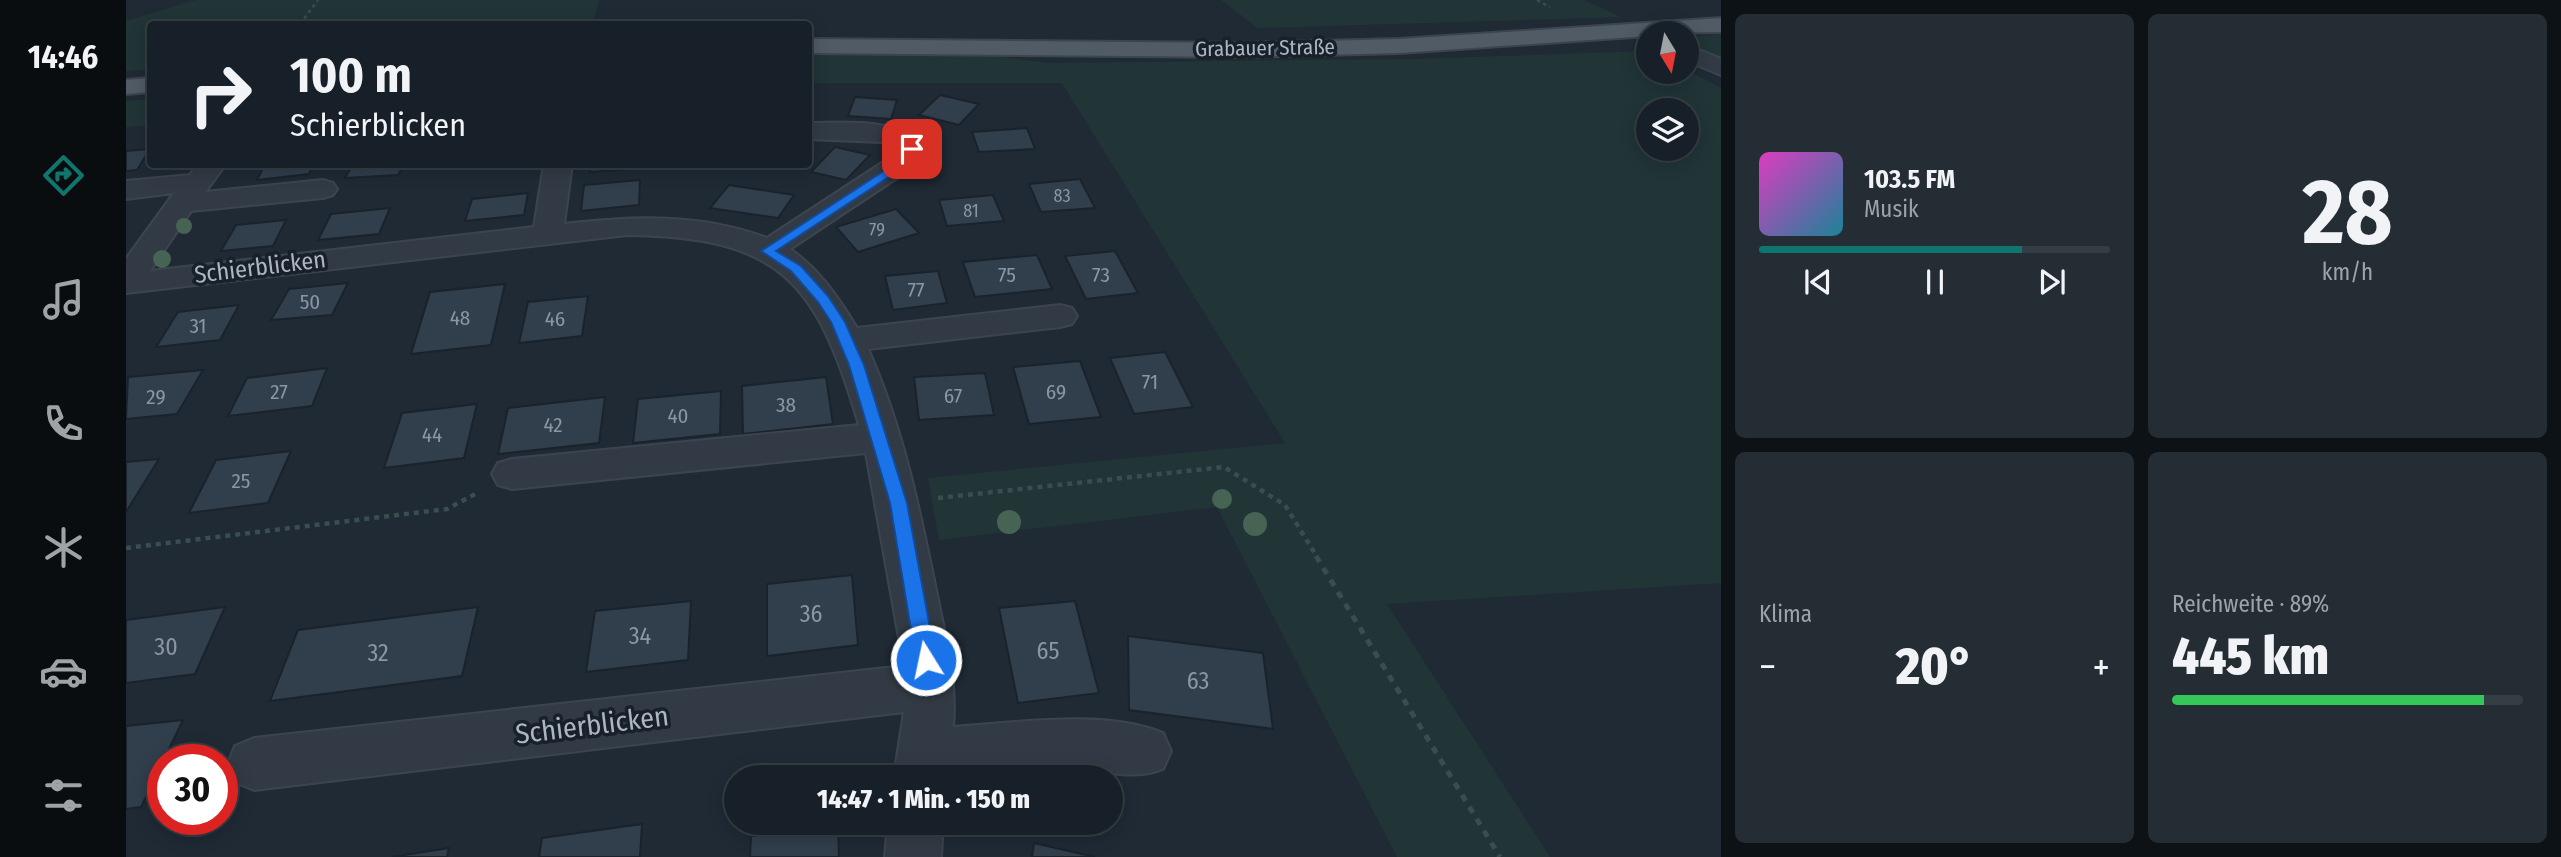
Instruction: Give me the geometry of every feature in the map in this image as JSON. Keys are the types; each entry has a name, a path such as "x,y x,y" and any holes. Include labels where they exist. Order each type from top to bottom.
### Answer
{"main road":[{"name":"Grabauer Straße","path":"1699,27 1721,25"},
{"name":"Grabauer Straße","path":"812,46 1241,50 1400,46 1636,34"},
{"path":"126,87 147,85"}],"street":[{"path":"1699,58 1721,68"},
{"path":"767,251 911,156 912,149 907,141 889,134 812,131"},
{"path":"548,233 557,168"},
{"path":"126,190 198,183 323,188"},
{"path":"126,283 198,183"},
{"name":"Schierblicken","path":"126,283 548,233 665,226 699,229 767,251 796,268 838,322 846,340 881,437 899,503 930,686 922,765"},
{"path":"846,340 1060,316"},
{"path":"512,474 881,437"},
{"name":"Schierblicken","path":"254,764 930,686"},
{"path":"922,765 1074,745 1144,751"},
{"path":"913,857 915,835"}],"path":[{"path":"302,21 318,0"},
{"path":"899,503 1224,467 1284,505 1500,857"},
{"path":"126,548 447,509 512,474"}],"green space":[{"path":"196,0 599,0 594,21 147,21 147,69 126,71 126,21"},
{"path":"1221,0 1584,0 1621,17 1258,28"},
{"path":"1721,34 1721,58 1699,49 1699,37"},
{"path":"1636,51 1636,84 1699,84 1699,76 1721,88 1721,583 1387,604 1550,857 1397,857 1217,507 939,540 928,478 1285,443 1062,83 812,83 812,55 963,52 1050,63 1416,59"},
{"path":"147,99 147,125 126,127 126,101"}],"building":[{"path":"940,95 979,104 959,125 919,115"},
{"path":"855,97 897,100 891,119 848,116"},
{"path":"1027,128 1035,149 979,152 972,132"},
{"path":"835,147 870,155 846,180 811,172"},
{"path":"147,149 137,170 126,171 126,151"},
{"path":"263,168 312,168 309,174 257,180"},
{"path":"351,168 402,168 398,175 345,178"},
{"path":"590,168 642,168 590,172"},
{"path":"1080,179 1095,208 1041,212 1029,184"},
{"path":"640,180 639,205 581,211 584,185"},
{"path":"729,185 794,195 778,218 710,208"},
{"path":"528,193 524,215 465,221 472,199"},
{"path":"993,195 1004,221 947,226 939,200"},
{"path":"390,208 379,234 318,240 331,214"},
{"path":"896,209 919,233 858,252 836,227"},
{"path":"286,220 273,246 221,251 236,225"},
{"path":"1115,251 1138,293 1086,299 1065,256"},
{"path":"1037,255 1052,289 975,297 963,262"},
{"path":"938,271 947,303 893,310 885,276"},
{"path":"348,283 332,315 271,320 289,289"},
{"path":"505,284 491,345 411,354 430,292"},
{"path":"588,296 582,336 519,343 528,302"},
{"path":"239,305 220,340 156,347 178,312"},
{"path":"1165,352 1193,407 1134,414 1110,358"},
{"path":"1080,361 1101,417 1029,424 1013,367"},
{"path":"327,368 312,406 228,416 247,378"},
{"path":"203,370 177,414 126,419 128,377"},
{"path":"985,373 994,415 919,420 914,377"},
{"path":"826,377 833,424 743,434 742,386"},
{"path":"721,391 720,434 633,443 638,399"},
{"path":"605,397 599,443 498,454 508,408"},
{"path":"477,404 464,458 384,468 402,413"},
{"path":"291,451 268,503 189,513 216,460"},
{"path":"159,459 126,512 126,462"},
{"path":"852,575 858,645 767,656 767,584"},
{"path":"691,601 688,660 586,672 595,611"},
{"path":"1075,601 1099,693 1018,703 999,608"},
{"path":"225,607 195,674 126,683 126,620"},
{"path":"478,607 462,676 270,701 298,630"},
{"path":"1128,636 1263,653 1273,729 1129,710"},
{"path":"183,720 171,744 147,744 147,795 141,807 126,809 126,726"},
{"path":"642,824 640,857 539,857 542,838"},
{"path":"838,835 839,857 750,857 751,836"},
{"path":"1034,843 1095,857 1032,857"},
{"path":"449,848 447,857 392,857"}],"route":[{"path":"912,149 911,156 897,167 767,251 796,268 824,299 838,322 856,365 881,437 899,503 926,660"}]}
